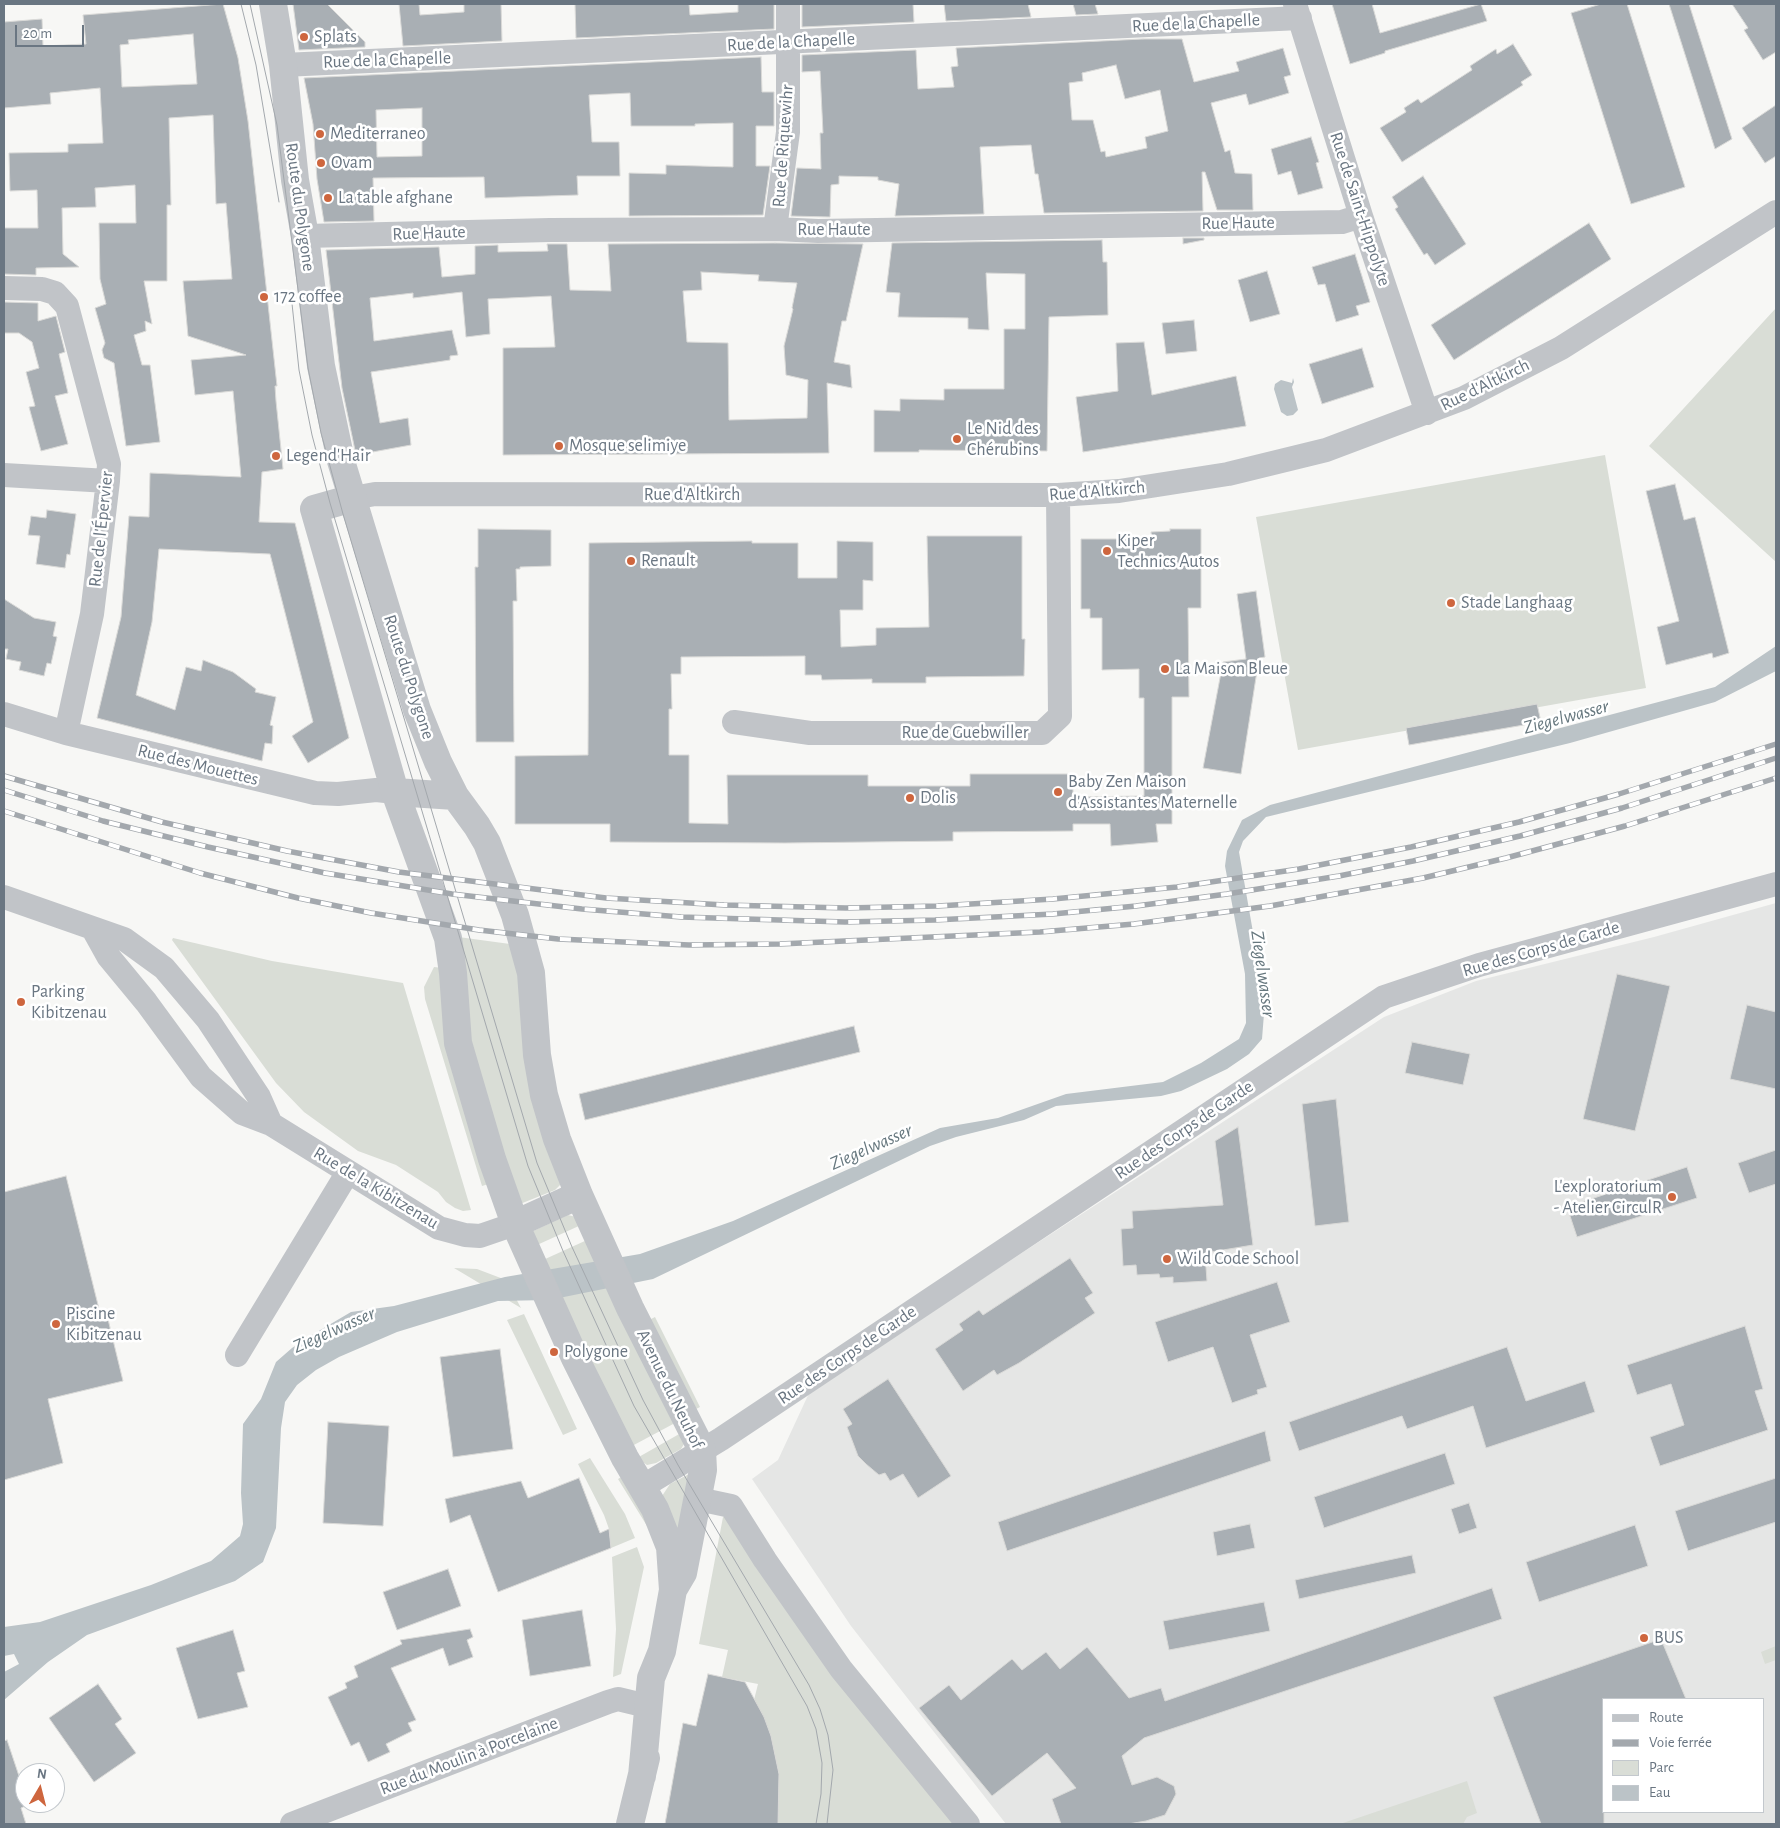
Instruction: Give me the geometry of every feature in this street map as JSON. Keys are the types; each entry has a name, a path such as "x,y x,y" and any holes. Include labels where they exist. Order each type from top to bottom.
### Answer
{"street":[{"name":"Route du Polygone","path":"273,4 283,65 295,180 305,236 325,391 341,461 417,710 438,762 455,796"},
{"name":"Rue de Riquewihr","path":"776,229 788,132 788,4"},
{"name":"Rue de la Chapelle","path":"283,65 788,43 1298,11"},
{"name":"Rue de Saint-Hippolyte","path":"1298,11 1361,216 1427,413"},
{"name":"Rue d'Altkirch","path":"353,498 375,494 1058,495 1119,491 1238,472 1326,450 1464,398 1561,348 1776,212"},
{"name":"Rue Haute","path":"305,236 550,230 776,229 827,231 1342,222 1361,216"},
{"name":"Rue de l'Épervier","path":"4,288 42,288 55,293 67,306 108,464 108,481 92,614 66,733"},
{"path":"4,475 108,481"},
{"name":"Rue de Guebwiller","path":"734,722 810,733 1042,733 1060,716 1058,495"},
{"path":"353,498 314,509 395,792 455,796"},
{"name":"Rue des Mouettes","path":"4,714 66,733 315,792 338,794 376,790 395,792"},
{"name":"Avenue du Neuhof","path":"395,792 435,898 452,957 458,1042 492,1159 515,1224 596,1400 665,1532 672,1564 674,1590 662,1651 651,1678 642,1776"},
{"name":"Avenue du Neuhof","path":"455,796 478,826 487,843 514,915 530,973 544,1095 557,1139 579,1195 630,1308 702,1450 704,1470 683,1573 674,1590"},
{"name":"Rue des Corps de Garde","path":"642,1487 702,1450 1384,997 1479,966 1776,884"},
{"path":"4,897 124,939 164,968 208,1020 260,1097 271,1124"},
{"name":"Rue de la Kibitzenau","path":"92,928 108,956 146,1002 202,1077 242,1113 271,1124 440,1228 465,1235 480,1236 515,1224"},
{"path":"237,1355 348,1172"},
{"path":"515,1224 579,1195"},
{"path":"698,1499 731,1506 765,1560 841,1669 968,1824"},
{"name":"Avenue du Neuhof","path":"630,1824 663,1680 662,1651"},
{"name":"Rue du Moulin à Porcelaine","path":"292,1824 608,1702 618,1699 648,1706"}],"shaded area":[{"path":"1776,903 1776,1824 1006,1824 851,1626 752,1479 778,1460 810,1391 1384,1017 1476,981 1654,937"}],"green space":[{"path":"1776,308 1776,562 1649,446"},
{"name":"Stade Langhaag","path":"1605,455 1646,688 1298,750 1256,517"},
{"path":"451,936 510,944 518,969 562,1183 555,1190 520,1204 469,1055"},
{"path":"173,938 272,961 403,983 471,1210 463,1211 455,1208 446,1202 438,1192 396,1165 358,1151 304,1112 276,1083 172,940"},
{"path":"434,967 443,968 492,1183 482,1186 425,999 424,987"},
{"path":"568,1215 576,1217 581,1225 537,1245 533,1231"},
{"path":"587,1240 675,1423 632,1446 543,1260"},
{"path":"454,1268 477,1269 506,1280 521,1308"},
{"path":"524,1314 577,1429 563,1435 507,1320"},
{"path":"655,1317 700,1407 694,1410 649,1320"},
{"path":"681,1433 684,1444 681,1449 656,1463 647,1465 637,1458"},
{"path":"590,1458 625,1514 635,1538 611,1548 609,1529 604,1515 578,1464"},
{"path":"691,1473 682,1549 662,1496 670,1484"},
{"path":"623,1476 644,1510 652,1534 618,1479"},
{"path":"723,1517 730,1518 961,1824 778,1824 779,1774 771,1736 754,1700 758,1684 722,1677 728,1650 699,1644"},
{"path":"637,1547 644,1567 621,1674 613,1677 616,1629 612,1557"},
{"path":"1776,1646 1776,1660 1765,1664 1761,1652"},
{"path":"1467,1781 1477,1813 1467,1817 1463,1824 1340,1824"}],"water":[{"path":"1293,378 1292,387 1298,410 1293,415 1287,416 1281,412 1274,389 1275,384 1281,380 1292,383"},
{"name":"Ziegelwasser","path":"1776,646 1776,671 1715,702 1570,743 1266,817 1243,841 1239,852 1265,1001 1262,1039 1249,1054 1227,1069 1181,1091 1161,1096 1056,1106 1024,1120 956,1137 930,1146 653,1279 549,1300 498,1301 397,1332 339,1357 316,1370 297,1385 285,1402 281,1428 276,1528 263,1562 235,1581 87,1635 48,1662 4,1700 4,1672 19,1664 14,1654 4,1656 4,1627 40,1622 151,1585 211,1561 240,1536 243,1524 241,1493 243,1424 261,1399 276,1362 292,1348 317,1332 351,1312 394,1306 505,1277 640,1254 733,1221 940,1128 998,1118 1066,1094 1163,1082 1201,1063 1239,1039 1246,1023 1245,974 1225,866 1227,851 1242,820 1270,805 1715,687"}],"building":[{"path":"223,4 238,58 248,121 277,386 275,386 276,401 283,469 262,472 259,522 295,523 349,738 308,763 292,736 313,722 270,554 159,549 152,622 136,695 175,710 186,667 201,671 203,660 233,672 256,689 255,692 276,697 270,725 273,726 272,744 265,743 262,761 97,718 121,617 129,516 149,517 150,473 241,477 233,391 195,395 191,360 246,355 188,336 183,281 232,279 226,203 216,204 213,115 169,118 171,205 167,205 167,281 144,281 152,324 145,321 146,331 134,335 142,365 150,365 160,442 126,446 114,363 104,358 102,350 105,343 95,308 106,304 100,279 99,223 136,223 135,185 95,188 96,207 62,208 63,254 79,267 36,268 36,275 4,274 4,228 38,228 37,190 10,191 9,153 68,152 68,144 103,143 100,88 50,93 51,104 4,108 4,22 42,19 43,46 86,44 83,15","holes":["193,34 197,84 122,87 120,45 129,44 128,40"]},
{"path":"293,4 327,4 365,42 365,47 299,50"},
{"path":"399,4 419,4 420,15 464,12 464,4 501,4 502,41 403,46"},
{"path":"575,4 689,4 690,15 738,12 738,4 774,4 774,29 576,38"},
{"path":"802,4 913,4 914,22 802,27"},
{"path":"944,4 1028,4 1031,17 946,21"},
{"path":"1073,4 1095,4 1098,14 1076,15"},
{"path":"1332,4 1372,4 1380,33 1481,4 1487,21 1385,51 1385,53 1350,64"},
{"path":"1601,4 1627,4 1685,187 1631,204 1571,13"},
{"path":"1669,4 1689,4 1732,139 1715,149"},
{"path":"1732,4 1776,4 1776,52 1763,60 1744,30 1748,28"},
{"path":"1143,39 1182,39 1194,82 1239,71 1236,62 1283,48 1291,75 1284,77 1289,93 1249,105 1246,94 1211,103 1225,152 1230,150 1235,173 1252,174 1253,210 1217,210 1205,172 1202,172 1203,211 1044,213 1038,174 1035,174 1031,145 980,147 984,214 895,216 899,184 878,180 878,177 839,176 839,184 831,185 830,217 791,216 797,168 821,169 820,133 823,133 820,71 802,72 802,55 916,50 918,89 954,87 951,67 958,66 956,48","holes":["1116,65 1125,99 1160,90 1168,131 1145,137 1147,148 1106,157 1105,151 1101,152 1093,120 1072,120 1069,83 1083,81 1082,73"]},
{"path":"1513,44 1532,75 1521,82 1523,85 1402,162 1380,128 1406,112 1404,108 1418,99 1421,103 1472,70 1470,66 1496,49 1497,54"},
{"path":"761,57 762,92 774,92 774,126 756,126 756,166 770,166 763,215 629,216 629,173 666,174 666,165 733,167 733,123 695,124 695,126 631,126 630,93 589,95 592,142 619,142 620,176 577,176 578,195 485,198 484,177 373,178 374,221 324,222 317,179 313,124 304,78","holes":["422,108 422,156 377,157 376,110"]},
{"path":"1776,105 1776,156 1765,163 1742,128"},
{"path":"1311,137 1319,162 1316,163 1323,188 1298,195 1291,171 1278,175 1271,149"},
{"path":"1423,176 1466,244 1435,265 1427,253 1424,255 1395,209 1398,207 1392,197"},
{"path":"1589,223 1611,259 1454,360 1431,325"},
{"path":"1183,238 1204,238 1204,240 1183,244"},
{"path":"1102,240 1103,262 1107,262 1108,315 1049,317 1047,451 919,450 919,452 874,452 874,410 900,411 900,399 944,400 944,389 1004,389 1004,329 1025,329 1025,274 986,273 989,330 968,329 968,318 898,317 900,293 886,292 892,243"},
{"path":"547,244 567,244 570,290 611,291 608,244 863,244 846,321 842,321 834,362 850,365 852,388 827,383 829,453 503,455 503,348 555,347 551,296 488,299 490,334 466,337 462,292 413,298 413,293 370,298 374,341 452,330 458,355 450,356 450,360 371,372 380,423 408,418 411,445 356,455 342,388 326,250 439,247 442,277 475,274 475,246 498,245 498,252 548,251","holes":["701,272 759,275 758,281 797,283 784,346 786,375 808,380 807,418 729,420 728,343 687,342 683,291 702,290"]},
{"path":"1355,254 1370,302 1356,306 1359,315 1336,322 1325,284 1318,285 1312,267"},
{"path":"1267,271 1280,314 1250,322 1238,280"},
{"path":"4,302 38,303 38,321 56,316 65,352 59,354 68,393 55,396 68,444 41,451 29,407 35,406 26,372 39,368 32,342 19,333 4,333"},
{"path":"1194,320 1197,351 1166,354 1162,323"},
{"path":"1144,342 1152,395 1236,376 1246,426 1083,452 1076,397 1118,391 1116,343"},
{"path":"1362,348 1374,387 1322,404 1309,364"},
{"path":"1675,484 1684,520 1695,517 1729,653 1713,658 1712,653 1666,665 1657,627 1679,621 1646,491"},
{"path":"47,510 76,514 70,555 67,554 65,568 36,564 40,536 28,535 31,516 46,518"},
{"path":"478,529 551,530 551,566 520,567 520,569 516,569 517,601 513,601 514,742 476,742 475,567 478,567"},
{"path":"1170,529 1201,529 1201,608 1188,608 1189,697 1172,697 1172,824 1156,824 1158,842 1111,846 1110,824 1073,824 1073,831 953,832 953,841 785,843 610,842 610,824 515,824 515,756 588,755 589,543 752,541 752,543 798,543 798,578 837,578 837,541 873,542 873,581 863,580 863,610 840,610 841,647 876,645 876,628 929,627 927,536 1022,536 1022,639 1025,639 1024,676 926,677 926,683 872,683 872,679 822,680 821,675 805,675 805,656 681,657 681,674 671,674 672,709 669,709 669,755 689,755 689,823 728,824 727,775 868,775 868,786 970,786 970,774 1073,774 1073,797 1144,796 1144,698 1139,698 1139,669 1102,670 1102,618 1090,618 1090,609 1081,609 1081,539 1152,539 1151,532 1170,531"},
{"path":"1256,591 1265,657 1259,658 1241,774 1203,768 1223,662 1246,659 1237,594"},
{"path":"4,599 34,618 56,622 53,636 57,637 51,664 47,663 44,676 19,670 21,662 6,659 8,649 4,649"},
{"path":"1537,704 1541,722 1409,745 1406,728"},
{"path":"1617,974 1670,986 1635,1131 1583,1119"},
{"path":"1747,1005 1776,1012 1776,1089 1730,1079"},
{"path":"854,1026 860,1052 585,1120 579,1094"},
{"path":"1412,1042 1470,1054 1463,1085 1405,1073"},
{"path":"1336,1099 1349,1222 1315,1226 1302,1104"},
{"path":"1238,1127 1253,1245 1205,1253 1207,1281 1173,1283 1173,1277 1160,1278 1159,1274 1137,1275 1136,1265 1123,1266 1121,1229 1133,1228 1132,1211 1223,1205 1215,1141"},
{"path":"1776,1150 1776,1184 1749,1193 1738,1163"},
{"path":"1687,1167 1697,1198 1577,1237 1567,1207"},
{"name":"Piscine Kibitzenau","path":"66,1176 102,1321 106,1311 123,1381 48,1399 63,1463 4,1480 4,1192"},
{"path":"1070,1258 1093,1293 1085,1298 1095,1313 1019,1363 997,1375 994,1370 963,1391 935,1349 963,1330 959,1324 979,1310 983,1315"},
{"path":"1277,1282 1290,1322 1250,1335 1267,1387 1257,1390 1258,1394 1232,1403 1213,1347 1168,1362 1155,1322"},
{"path":"1745,1326 1763,1389 1755,1391 1768,1430 1660,1466 1650,1437 1684,1425 1671,1384 1637,1395 1627,1365"},
{"path":"1507,1347 1526,1401 1585,1381 1595,1412 1486,1448 1473,1406 1407,1429 1402,1416 1299,1451 1289,1422"},
{"path":"500,1349 513,1449 453,1457 440,1357"},
{"path":"888,1379 951,1476 918,1498 903,1474 890,1481 885,1473 879,1475 858,1456 847,1427 852,1424 843,1409"},
{"path":"328,1422 389,1426 383,1526 323,1523"},
{"path":"1265,1431 1271,1461 1007,1551 998,1522"},
{"path":"1445,1453 1455,1484 1324,1528 1314,1497"},
{"path":"579,1478 600,1533 609,1529 611,1548 498,1592 470,1515 450,1523 445,1499 521,1481 528,1498"},
{"path":"1776,1478 1776,1522 1688,1551 1675,1511"},
{"path":"1469,1503 1477,1528 1459,1534 1451,1509"},
{"path":"1250,1524 1255,1548 1217,1556 1213,1532"},
{"path":"1635,1525 1648,1566 1539,1602 1526,1562"},
{"path":"1412,1555 1416,1573 1299,1599 1295,1580"},
{"path":"448,1569 461,1606 397,1630 383,1592"},
{"path":"1492,1588 1502,1619 1144,1738 1122,1756 1132,1785 1157,1777 1174,1786 1176,1794 1165,1815 1146,1821 1128,1824 1061,1824 1052,1799 1076,1788 1047,1753 992,1796 919,1708 949,1685 961,1700 1012,1659 1022,1670 1046,1652 1060,1669 1087,1647 1129,1698 1161,1688 1165,1701"},
{"path":"1264,1602 1270,1631 1169,1650 1163,1621"},
{"path":"582,1610 591,1666 530,1676 522,1620"},
{"path":"470,1629 473,1637 467,1640 473,1657 449,1666 443,1648 391,1668 416,1720 408,1723 412,1731 386,1744 390,1752 368,1762 359,1742 351,1746 328,1697 347,1688 345,1683 358,1677 354,1666 402,1644 400,1640"},
{"path":"233,1630 245,1671 237,1673 248,1707 198,1719 176,1648"},
{"path":"1661,1639 1686,1698 1602,1698 1602,1813 1604,1813 1604,1824 1541,1824 1493,1697"},
{"path":"708,1674 745,1682 764,1717 771,1736 779,1774 778,1824 665,1824 683,1723 696,1726"},
{"path":"98,1684 122,1719 115,1724 136,1753 94,1782 49,1718"},
{"path":"7,1740 15,1764 15,1813 23,1813 26,1824 4,1824 4,1741"}],"tram line":[{"path":"241,4 256,65 279,202"},
{"path":"250,4 277,125 308,368 321,433 343,514 537,1163 572,1247 643,1400 678,1465 809,1685 820,1709 828,1735 833,1770 827,1824"},
{"path":"291,294 299,370 312,435 330,503 528,1166 563,1251 634,1406 807,1706 816,1729 822,1763 821,1794 816,1824"}],"railway":[{"path":"4,776 162,822 287,851 399,872 606,898 724,905 846,908 938,906 1053,899 1177,887 1299,869 1411,847 1519,822 1619,794 1776,744"},
{"path":"4,790 103,821 208,847 325,873 452,894 582,909 681,917 845,922 1053,914 1136,906 1227,894 1339,876 1520,836 1622,808 1776,758"},
{"path":"4,811 200,873 298,898 371,913 479,930 558,939 689,945 780,944 1040,932 1134,924 1270,906 1423,878 1506,858 1625,826 1776,778"}],"place":[{"name":"Splats","path":"304,37"},
{"name":"Mediterraneo","path":"320,134"},
{"name":"Ovam","path":"321,163"},
{"name":"La table afghane","path":"328,198"},
{"name":"172 coffee","path":"264,297"},
{"name":"Le Nid des Chérubins","path":"957,439"},
{"name":"Mosque selimiye","path":"559,446"},
{"name":"Legend'Hair","path":"276,456"},
{"name":"Kiper Technics Autos","path":"1107,551"},
{"name":"Renault","path":"631,561"},
{"name":"Stade Langhaag","path":"1451,603"},
{"name":"La Maison Bleue","path":"1165,669"},
{"name":"Baby Zen Maison d'Assistantes Maternelle","path":"1058,792"},
{"name":"Dolis","path":"910,798"},
{"name":"Parking Kibitzenau","path":"21,1002"},
{"name":"L'exploratorium - Atelier CirculR","path":"1672,1197"},
{"name":"Wild Code School","path":"1167,1259"},
{"name":"Piscine Kibitzenau","path":"56,1324"},
{"name":"Polygone","path":"554,1352"},
{"name":"BUS","path":"1644,1638"}]}
